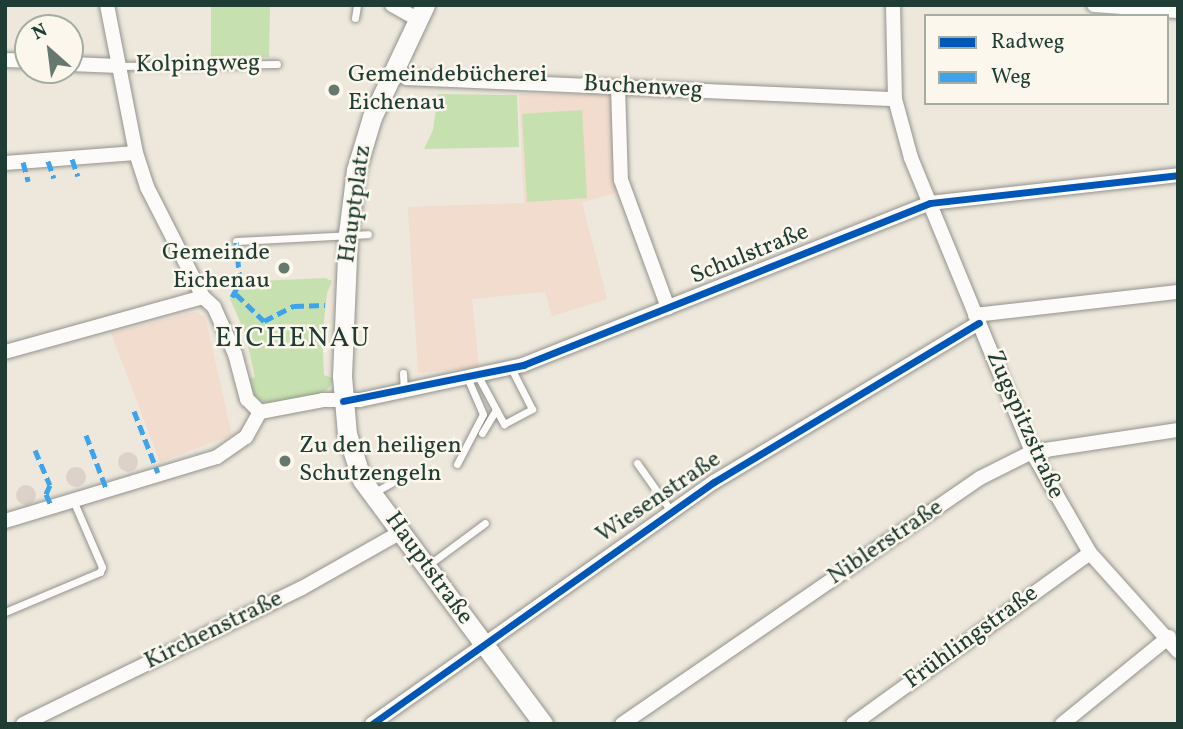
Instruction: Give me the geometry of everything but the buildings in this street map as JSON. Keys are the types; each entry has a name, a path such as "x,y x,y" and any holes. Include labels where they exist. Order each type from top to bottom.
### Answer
{"main road":[{"name":"Hauptplatz","path":"343,401 348,233 356,170 369,124 422,13"},
{"name":"Hauptstraße","path":"343,401 357,469 372,494 484,645 516,679 543,724"}],"street":[{"path":"5,521 72,498 221,455 246,437 260,412 247,399 230,342 214,307 203,298 182,269 136,153 107,5"},
{"path":"392,5 422,13"},
{"name":"Zugspitzstraße","path":"893,5 895,99 911,158 1032,452 1090,553 1132,604 1169,637 1178,651"},
{"path":"1094,5 1178,11"},
{"path":"84,65 119,66"},
{"name":"Buchenweg","path":"393,70 427,85 618,87 895,99"},
{"path":"618,87 621,180 668,308"},
{"path":"5,163 136,153"},
{"name":"Schulstraße","path":"260,412 404,391 511,368 930,203 1178,176"},
{"name":"Wiesenstraße","path":"372,724 420,683 484,645 671,511 977,319 1178,292"},
{"path":"5,352 203,298"},
{"name":"Niblerstraße","path":"622,724 980,478 1032,452 1178,430"},
{"name":"Kirchenstraße","path":"23,724 302,588 401,532"},
{"name":"Frühlingstraße","path":"853,724 1090,553"},
{"path":"1062,724 1169,637"}],"lane":[{"path":"355,18 357,5"},
{"name":"Kolpingweg","path":"119,66 277,64"},
{"path":"236,241 368,234"},
{"path":"472,376 504,424 532,409 511,368"},
{"path":"403,373 404,391"},
{"path":"457,464 483,414 472,376"},
{"path":"482,433 496,410"},
{"path":"637,463 671,511"},
{"path":"372,494 391,484"},
{"path":"5,612 100,572 102,567 72,498"},
{"path":"426,567 485,523"}],"shaded area":[{"path":"519,94 613,94 616,193 582,202 607,299 552,316 545,292 472,299 479,367 418,373 408,207 524,203"},
{"path":"195,312 205,317 232,435 160,462 111,333"},
{"path":"124,452 132,452 138,462 132,472 124,472 118,466 118,458"},
{"path":"72,467 80,467 86,477 80,487 72,487 66,481 66,473"},
{"path":"22,485 30,485 36,495 30,505 22,505 16,499 16,491"}],"green space":[{"path":"211,5 270,5 269,57 211,58"},
{"path":"438,94 517,95 519,147 424,149 433,130"},
{"path":"582,110 587,198 527,202 522,114"},
{"path":"325,278 332,281 327,293 322,338 324,375 333,378 330,387 322,393 275,404 262,402 252,394 247,379 255,377 245,333 230,299 240,282"}],"marked path":[{"path":"72,159 78,176"},
{"path":"48,161 54,178"},
{"path":"23,162 28,181"},
{"path":"232,297 240,282 236,241"},
{"path":"236,294 264,321 294,306 325,305"},
{"path":"134,411 158,473"},
{"path":"86,435 106,488"},
{"path":"35,450 50,485 46,494 51,505"}],"cycle path":[{"path":"343,401 523,365 930,203 1178,175"},
{"path":"372,724 714,482 979,323"}],"place":[{"name":"Gemeindebücherei Eichenau","path":"334,90"},
{"name":"Gemeinde Eichenau","path":"284,268"},
{"name":"Zu den heiligen Schutzengeln","path":"285,461"}],"district":[{"name":"EICHENAU","path":"293,339"}]}
